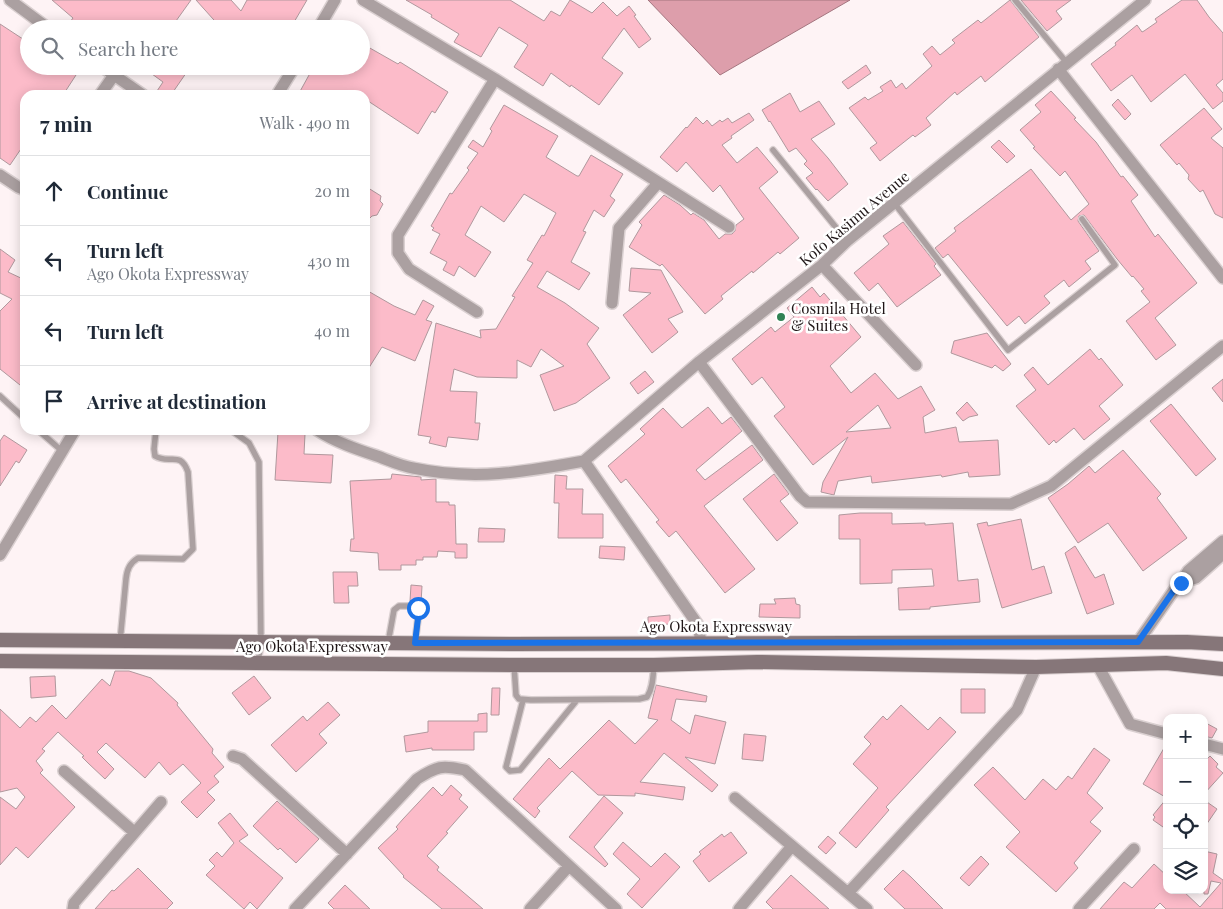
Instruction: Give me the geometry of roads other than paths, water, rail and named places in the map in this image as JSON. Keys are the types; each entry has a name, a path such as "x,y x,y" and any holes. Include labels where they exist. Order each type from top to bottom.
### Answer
{"main road":[{"name":"Ago Okota Expressway","path":"0,640 261,643 1187,642 1223,644"},
{"name":"Ago Okota Expressway","path":"0,661 514,665 654,665 757,662 1036,667 1166,663 1223,668"}],"street":[{"path":"10,0 37,20"},
{"path":"323,20 335,0"},
{"path":"363,0 495,80 728,227"},
{"name":"Kofo Kasimu Avenue","path":"584,461 699,362 822,265 847,241 1145,0"},
{"path":"1062,66 1223,278"},
{"path":"104,90 114,75 136,90"},
{"path":"280,90 289,75"},
{"path":"477,312 409,269 398,253 398,235 495,80"},
{"path":"0,175 20,189"},
{"path":"612,303 619,228 658,182"},
{"path":"822,265 916,365"},
{"path":"699,362 800,496 808,502 1011,504 1051,486 1223,346"},
{"path":"0,555 72,435"},
{"path":"324,435 362,451 412,468 465,476 510,474 584,461 698,625 701,642"},
{"path":"1181,583 1188,572 1223,541"},
{"path":"1138,642 1179,583 1196,578 1223,554"},
{"path":"1097,664 1130,724 1163,733"},
{"path":"848,893 1017,710 1036,667"},
{"path":"1208,745 1223,749"},
{"path":"233,756 242,759 347,854"},
{"path":"295,909 417,779 433,768 449,767 465,770 616,909"},
{"path":"64,772 134,832"},
{"path":"735,798 848,893 861,907"},
{"path":"74,909 74,903 161,802"},
{"path":"740,909 792,846"},
{"path":"1079,909 1134,849"},
{"path":"530,909 569,866"}],"lane":[{"path":"1015,0 1062,66"},
{"path":"773,150 847,241"},
{"path":"895,204 1008,350 1115,265 1082,219"},
{"path":"0,396 20,414"},
{"path":"44,435 62,451"},
{"path":"120,642 127,569 132,561 138,558 183,559 193,549 188,472 184,464 179,460 161,459 155,456 155,435"},
{"path":"238,435 249,443 259,462 261,643 258,662"},
{"path":"388,643 394,610 399,606 415,606 419,610 415,643"},
{"path":"514,665 516,695 519,699 523,700 647,697 650,693 654,665"},
{"path":"523,700 506,766 510,771 520,770 577,700"}],"place":[{"name":"Cosmila Hotel & Suites","path":"781,317"}]}
